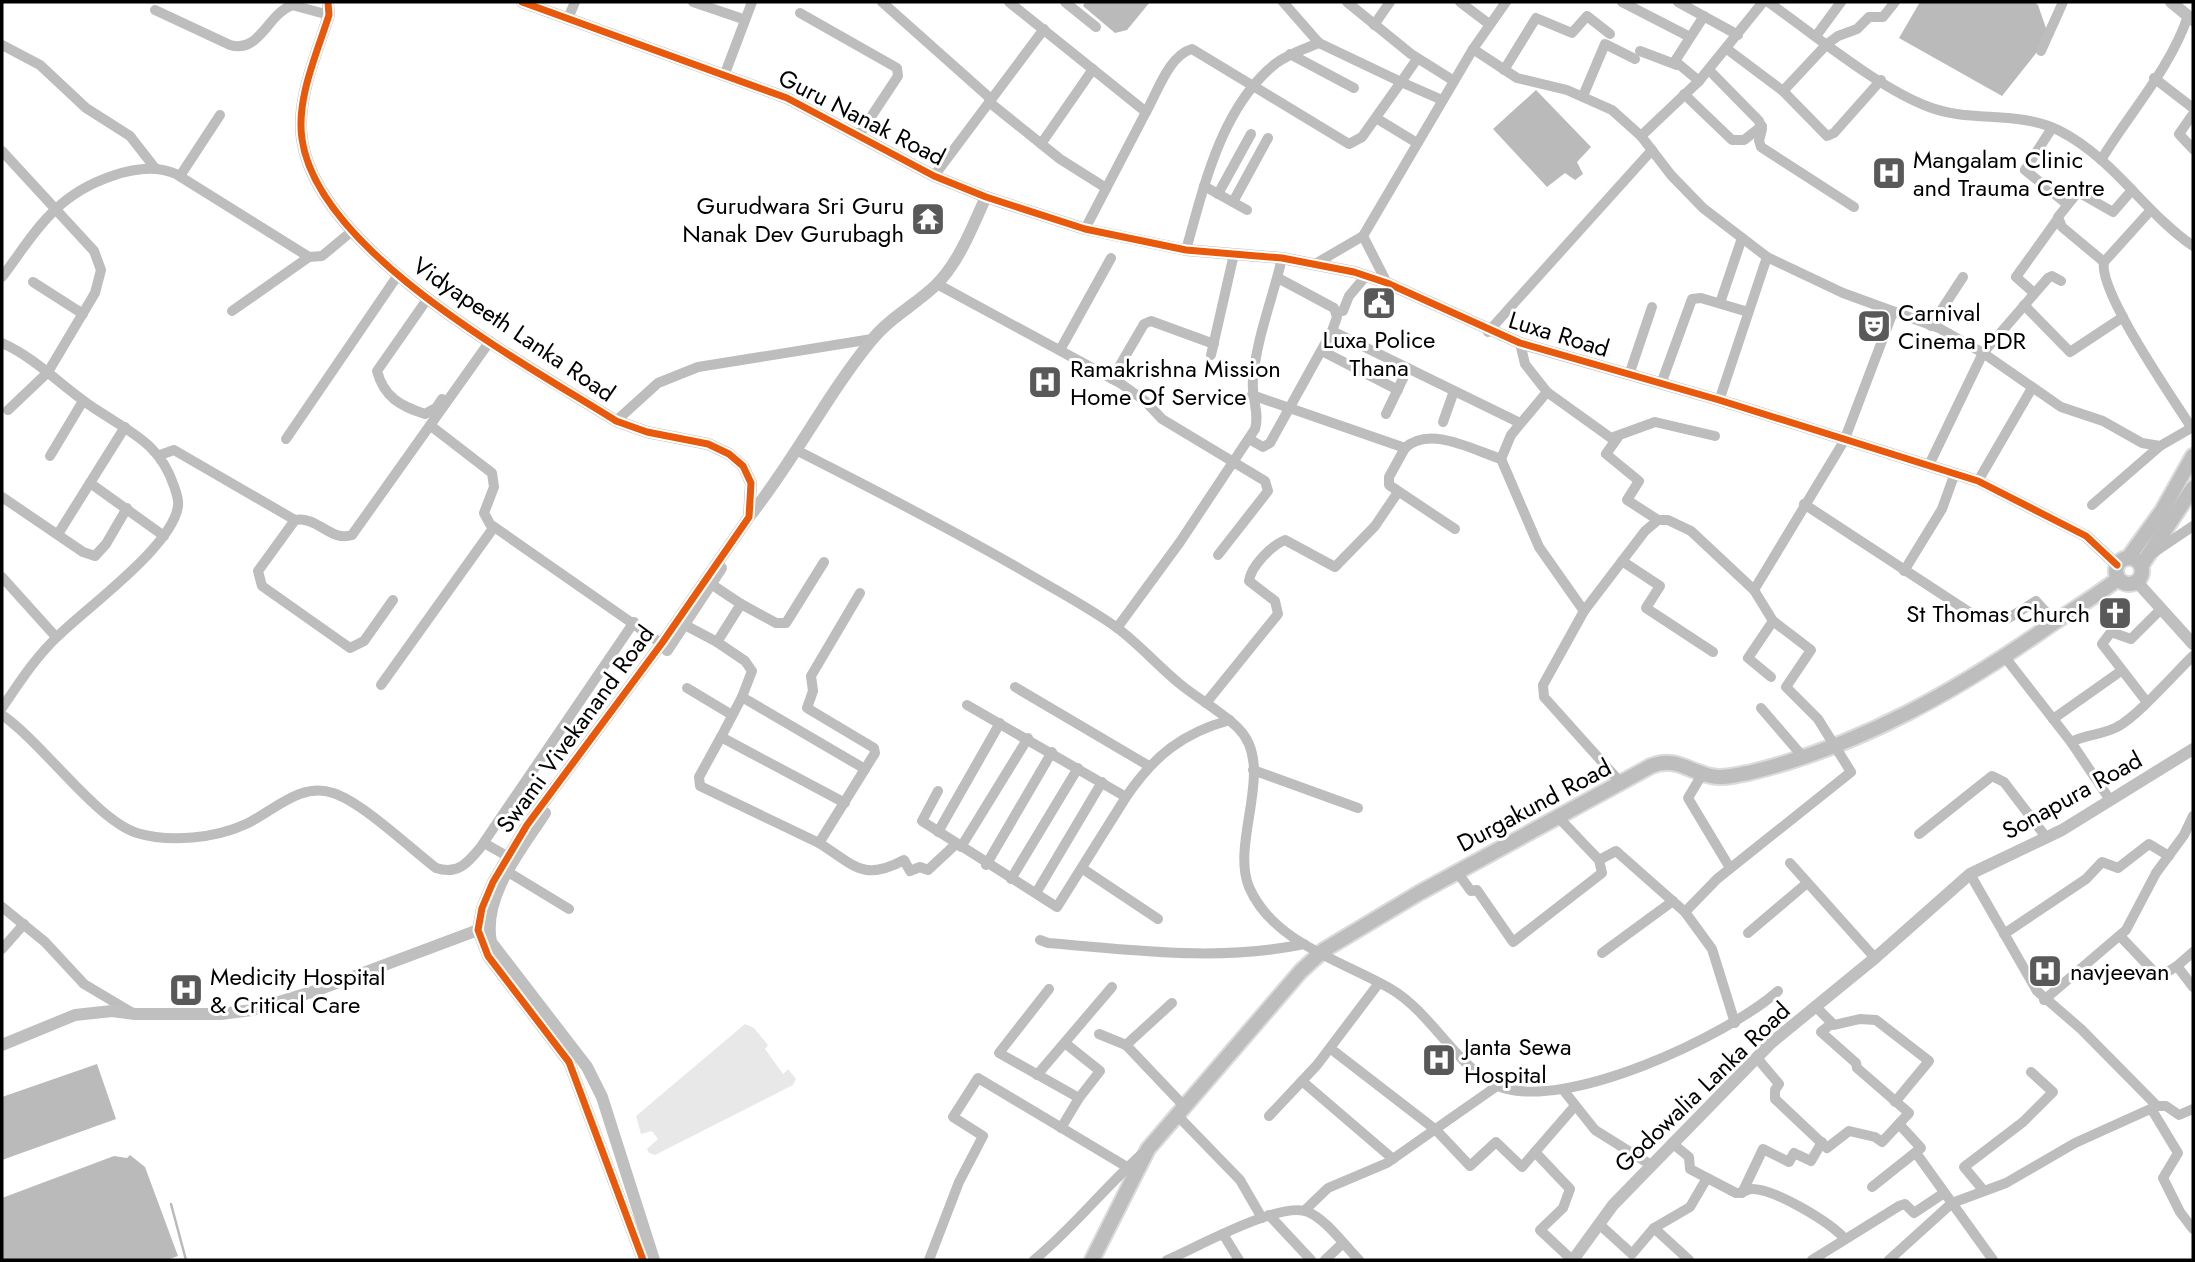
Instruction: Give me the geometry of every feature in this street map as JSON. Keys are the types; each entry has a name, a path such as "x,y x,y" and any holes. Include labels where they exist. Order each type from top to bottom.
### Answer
{"main road":[{"path":"2137,582 2129,585 2132,561 2193,456"},
{"path":"2132,561 2193,488"},
{"name":"Durgakund Road","path":"1092,1260 1147,1149 1321,952 1457,873 1663,761 1675,762 1703,774 1725,777 1835,748 1940,696 2004,656 2055,622 2132,561"}],"street":[{"name":"Vidyapeeth Lanka Road","path":"340,2 328,8 304,99 301,138 316,180 352,231 398,275 428,298 616,421 647,432 708,443 729,454 743,466 751,483 749,517 743,529"},
{"name":"Guru Nanak Road","path":"522,2 569,16 787,98 934,176 986,197"},
{"path":"569,16 575,2"},
{"path":"693,2 743,19"},
{"path":"724,76 743,19 752,2"},
{"path":"882,2 1041,144 1106,188"},
{"path":"1009,2 1146,112"},
{"path":"1065,2 1096,27"},
{"path":"1283,2 1319,43 1442,100"},
{"path":"1347,2 1418,58 1454,81"},
{"path":"1374,25 1390,2"},
{"path":"1460,2 1489,24"},
{"path":"1315,264 1363,236 1473,49 1506,2"},
{"path":"1622,2 1690,37"},
{"path":"1678,2 1738,35"},
{"path":"1641,136 1699,81 1765,2 1881,80 1930,108 2031,121 2052,128 2101,160 2150,211 2193,246"},
{"path":"1816,36 1841,2"},
{"path":"1783,91 1827,44 1857,29 1869,17 1882,17 1895,2"},
{"path":"2041,51 2063,2"},
{"path":"2101,160 2176,47 2190,14 2171,2"},
{"path":"155,10 230,46 243,48 250,46 278,13 292,5 328,8"},
{"path":"800,13 897,68 898,76 859,135"},
{"path":"1504,70 1536,18 1572,33 1587,16 1610,34"},
{"path":"1676,65 1676,59 1704,16"},
{"path":"934,176 1044,29"},
{"path":"1186,250 1204,187 1225,133 1254,85 1290,54 1319,43"},
{"path":"1583,96 1605,44 1676,65 1699,81"},
{"path":"2,45 46,70 86,108 130,136 155,168"},
{"path":"1727,48 1783,91 1827,136 1834,133 1881,80"},
{"path":"1473,49 1517,78 1583,96 1612,110 1641,136 1685,191 1767,257 1811,280 1931,326 1983,353 2032,388 2073,412 2103,421 2142,443 2160,446"},
{"path":"1085,229 1146,112 1174,63 1185,51 1197,50 1349,144 1358,142 1418,58"},
{"path":"1290,54 1354,88"},
{"path":"1041,144 1093,69"},
{"path":"1709,70 1762,126"},
{"path":"2154,78 2193,108"},
{"path":"1684,94 1737,142 1744,141 1762,126"},
{"path":"2193,114 2179,134 2193,149"},
{"path":"180,176 220,115"},
{"path":"1376,118 1417,143"},
{"path":"1762,126 1759,144 1765,150 1854,207"},
{"path":"2052,128 2025,170 2067,204"},
{"path":"1218,194 1251,134"},
{"path":"1233,202 1268,138"},
{"path":"1651,150 1490,329 1630,372 1652,307"},
{"path":"2,151 100,260 100,281 48,372 8,410"},
{"path":"2,277 56,208 98,183 155,168 180,176 309,257"},
{"path":"1204,187 1247,209"},
{"path":"2034,293 2016,277 2075,194 2081,192 2113,212 2132,190"},
{"path":"749,517 798,451 872,339 937,284 956,259 986,197"},
{"name":"Luxa Road","path":"986,197 1085,229 1186,250 1282,258 1366,276 1520,344 1662,381 1931,462 1955,473 1980,478 2086,536 2105,554 2132,561"},
{"path":"2092,505 2160,446 2192,427 2123,317 2105,279 2105,262 2150,211"},
{"path":"2057,220 2105,262"},
{"path":"232,312 309,257 322,256 352,231"},
{"path":"1363,236 1387,283"},
{"path":"1720,303 1742,238"},
{"path":"1112,379 1144,324 1152,321 1213,350 1234,254"},
{"path":"1721,395 1767,257"},
{"path":"1060,350 1111,258"},
{"path":"1117,628 1180,542 1249,439 1257,421 1252,395 1255,368 1282,258"},
{"path":"286,439 398,275"},
{"path":"1343,312 1349,296 1366,276"},
{"path":"2061,281 2052,276 2048,278 1983,353 1931,462 1980,478 2092,533 2132,561 2193,526"},
{"path":"1931,326 1963,277"},
{"path":"1249,439 1259,446 1267,445 1322,351 1337,317 1335,308 1278,278"},
{"path":"33,282 83,314"},
{"path":"937,284 1112,379 1146,401 1162,419 1265,481 1268,491 1218,555"},
{"path":"428,298 377,371 381,387 393,398 425,414 436,408 488,339"},
{"path":"1748,312 1697,298 1689,304 1662,381 1721,395 1845,438"},
{"path":"2024,304 2070,352 2123,317"},
{"path":"1754,590 1845,438 1893,312"},
{"path":"1332,331 1520,423"},
{"path":"160,455 174,450 295,520 312,521 337,537 352,535 431,426 488,339"},
{"path":"616,421 658,383 698,367 872,339"},
{"path":"2,343 48,372 83,401 125,427 160,455 179,502 175,517 164,536 139,563 56,637 30,667 2,708"},
{"path":"1520,344 1525,364 1548,392 1601,433 1618,437"},
{"path":"1322,351 1398,390"},
{"path":"1387,414 1408,368"},
{"path":"1980,478 2032,388"},
{"path":"1443,422 1454,391"},
{"path":"1548,392 1520,423 1504,446 1501,459 1539,547 1584,611"},
{"path":"1252,395 1405,448"},
{"path":"50,456 83,401"},
{"path":"1685,912 1730,868 1851,772 1818,719 1786,687 1811,650 1773,621 1754,590 1691,531 1679,523 1658,520 1626,500 1639,481 1606,454 1618,437 1637,427 1656,422 1715,436"},
{"path":"431,426 492,473 494,487 484,513 494,527 665,645"},
{"path":"58,534 125,427"},
{"path":"1455,529 1398,492 1388,481 1405,448 1419,439 1437,439 1501,459"},
{"path":"798,451 908,505 1117,628 1206,704 1230,720 1248,742 1254,770 1246,876 1263,911 1275,925 1304,944 1379,983 1416,1007 1468,1063 1497,1086 1518,1091 1564,1091 1619,1074 1735,1023 1777,991"},
{"path":"1904,571 1937,517 1955,473"},
{"path":"90,483 164,536"},
{"path":"1206,704 1278,614 1275,601 1249,581 1250,573 1276,544 1285,540 1335,567 1375,526 1398,492"},
{"path":"2,497 83,552 95,556 101,551 127,508"},
{"path":"1804,504 1976,615 1989,613 2007,619 2036,601 2055,622"},
{"path":"295,520 258,571 262,586 350,648 364,641 393,600"},
{"path":"1622,784 1544,697 1543,685 1584,611 1645,531 1658,520"},
{"path":"381,685 494,527"},
{"name":"Swami Vivekanand Road","path":"478,930 482,908 510,863 665,645 718,558 743,529"},
{"name":"Swami Vivekanand Road","path":"665,645 685,625 711,584 730,546"},
{"path":"1622,561 1660,586 1646,608 1713,652"},
{"path":"711,584 776,623 786,623 824,562"},
{"path":"2,577 56,637"},
{"path":"2137,582 2193,644"},
{"path":"819,844 875,752 874,748 807,708 813,691 809,680 860,593"},
{"path":"717,642 741,604"},
{"path":"2146,701 2103,648 2103,640 2115,632 2131,639 2156,605"},
{"path":"1771,677 1748,658 1773,621"},
{"path":"2,715 121,825 150,837 201,836 230,830 295,796 321,790 345,797 436,868 444,871 463,867 484,843 634,622"},
{"path":"685,625 745,661 752,671 752,677 699,777 700,786 819,844 864,871 882,872 904,860 910,871 920,867 928,870 958,846 1028,738"},
{"path":"2004,656 2071,742 2110,800"},
{"path":"2071,742 2118,726 2193,656"},
{"path":"2053,719 2121,671"},
{"path":"1015,687 1149,766"},
{"path":"687,688 732,715"},
{"path":"742,697 865,769"},
{"path":"967,705 1126,797"},
{"path":"1760,708 1804,758"},
{"path":"938,791 922,821 986,865 1057,907 1126,797 1149,766 1186,736 1230,720"},
{"path":"938,832 1000,723"},
{"path":"721,737 845,803"},
{"name":"Sonapura Road","path":"1970,874 2046,837 2193,749"},
{"path":"986,865 1052,752"},
{"path":"1012,879 1078,768"},
{"path":"1254,770 1358,808"},
{"path":"1703,774 1688,798 1730,868"},
{"path":"1919,834 1992,776 2004,782 2046,837"},
{"path":"1036,894 1102,782"},
{"path":"1457,873 1471,891 1477,890 1513,942 1602,873 1599,860 1559,818"},
{"path":"2044,1000 2120,936 2132,922 2169,856 2192,824"},
{"path":"484,843 569,909"},
{"path":"2004,934 2086,878 2102,862 2118,868 2149,844 2169,856"},
{"path":"1599,860 1616,851 1685,912 1712,949 1735,1023"},
{"name":"Swami Vivekanand Road","path":"510,863 490,911 488,926 491,942 587,1067 602,1097 654,1260"},
{"path":"1790,863 1875,958"},
{"path":"1083,869 1158,919"},
{"path":"1970,874 2044,1000 2081,1029 2154,1108 2178,1153 2162,1178 2180,1212 2193,1228"},
{"name":"Godowalia Lanka Road","path":"1572,1260 1599,1224 1651,1165 1757,1058 1970,874"},
{"path":"1748,933 1807,883"},
{"path":"1602,953 1673,901"},
{"path":"2,907 24,924 84,984 135,1014"},
{"path":"2,949 24,924"},
{"path":"2,1045 75,1015 112,1011 135,1014 251,1010 315,991 478,930 488,956 569,1062 643,1260"},
{"path":"2120,936 2159,977 2193,952"},
{"path":"1040,940 1048,943 1201,955 1251,954 1304,944"},
{"path":"2176,966 2193,987"},
{"path":"1269,1116 1302,1081 1379,983"},
{"path":"1038,1075 1112,987"},
{"path":"1049,989 999,1053 1079,1098"},
{"path":"1126,1045 1172,1003"},
{"path":"1816,1007 1831,1024"},
{"path":"1757,1058 1779,1084 1774,1090 1775,1099 1827,1148 1849,1132 1875,1137 1882,1142 1909,1113 1895,1102 1857,1068 1856,1063 1842,1048 1821,1032 1831,1024 1876,1020 1929,1061 1895,1102"},
{"path":"1099,1034 1126,1045 1240,1180 1266,1217 1311,1260"},
{"path":"1061,1128 1100,1071 1065,1043"},
{"path":"1335,1052 1436,1130 1469,1166 1496,1142 1522,1167 1574,1107"},
{"path":"1984,1191 1964,1167 2023,1122 2053,1092 2032,1072"},
{"path":"929,1260 959,1182 983,1136 953,1117 978,1078 1127,1167"},
{"path":"1302,1081 1393,1159"},
{"path":"1305,1210 1328,1188 1393,1159 1497,1086"},
{"path":"1564,1091 1574,1107 1595,1130 1651,1165"},
{"path":"1889,1260 1952,1203 2006,1183 2075,1143 2154,1108 2166,1106 2176,1115 2193,1109"},
{"path":"1872,1187 1921,1147 1899,1124"},
{"path":"1741,1194 1763,1149 1789,1161 1794,1153 1811,1161 1822,1142"},
{"path":"1672,1143 1689,1157 1690,1169 1741,1194 1752,1189 1802,1208 1835,1228 1845,1239"},
{"path":"1034,1260 1059,1239 1147,1149"},
{"path":"1535,1152 1570,1189 1563,1208 1539,1230 1572,1260"},
{"path":"1916,1153 1993,1260"},
{"path":"1599,1224 1632,1254 1654,1228 1690,1207 1707,1178"},
{"path":"1812,1260 1902,1204 1914,1213 1944,1193"},
{"path":"1167,1260 1223,1234 1292,1209 1305,1210 1317,1217 1359,1260"},
{"path":"1654,1228 1689,1260"},
{"path":"1223,1234 1239,1260"},
{"path":"1325,1260 1343,1243"}],"shaded area":[{"path":"1085,2 1150,2 1127,30 1115,33 1083,6"},
{"path":"1920,2 2034,2 2038,5 2049,37 2002,96 1899,38"},
{"path":"1536,90 1591,147 1577,162 1583,174 1575,180 1565,173 1547,187 1493,129"},
{"path":"745,1024 754,1028 768,1045 765,1049 783,1074 788,1069 796,1079 793,1085 655,1155 649,1153 647,1149 658,1139 652,1131 641,1134 636,1116"},
{"path":"97,1064 116,1119 2,1160 2,1097"},
{"path":"130,1155 145,1167 178,1256 167,1260 2,1260 2,1198 114,1156 127,1158"}],"waterway":[{"path":"171,1204 186,1260"}],"cycle path":[{"path":"328,2 329,15 305,92 302,139 316,182 345,223 385,263 481,337 616,421 647,432 708,444 729,454 743,466 751,483 749,517 662,643 527,825 493,882 482,908 478,930 488,956 569,1062 643,1260"},
{"path":"522,2 787,98 934,176 986,197 1085,229 1186,250 1282,258 1354,272 1387,283 1520,343 1719,400 1978,481 2086,536 2117,565"}],"place":[{"name":"Mangalam Clinic and Trauma Centre","path":"1889,173"},
{"name":"Gurudwara Sri Guru Nanak Dev Gurubagh","path":"928,219"},
{"name":"Luxa Police Thana","path":"1379,303"},
{"name":"Carnival Cinema PDR","path":"1874,326"},
{"name":"Ramakrishna Mission Home Of Service","path":"1045,382"},
{"name":"St Thomas Church","path":"2115,613"},
{"name":"navjeevan","path":"2045,971"},
{"name":"Medicity Hospital & Critical Care","path":"186,990"},
{"name":"Janta Sewa Hospital","path":"1439,1060"}]}
